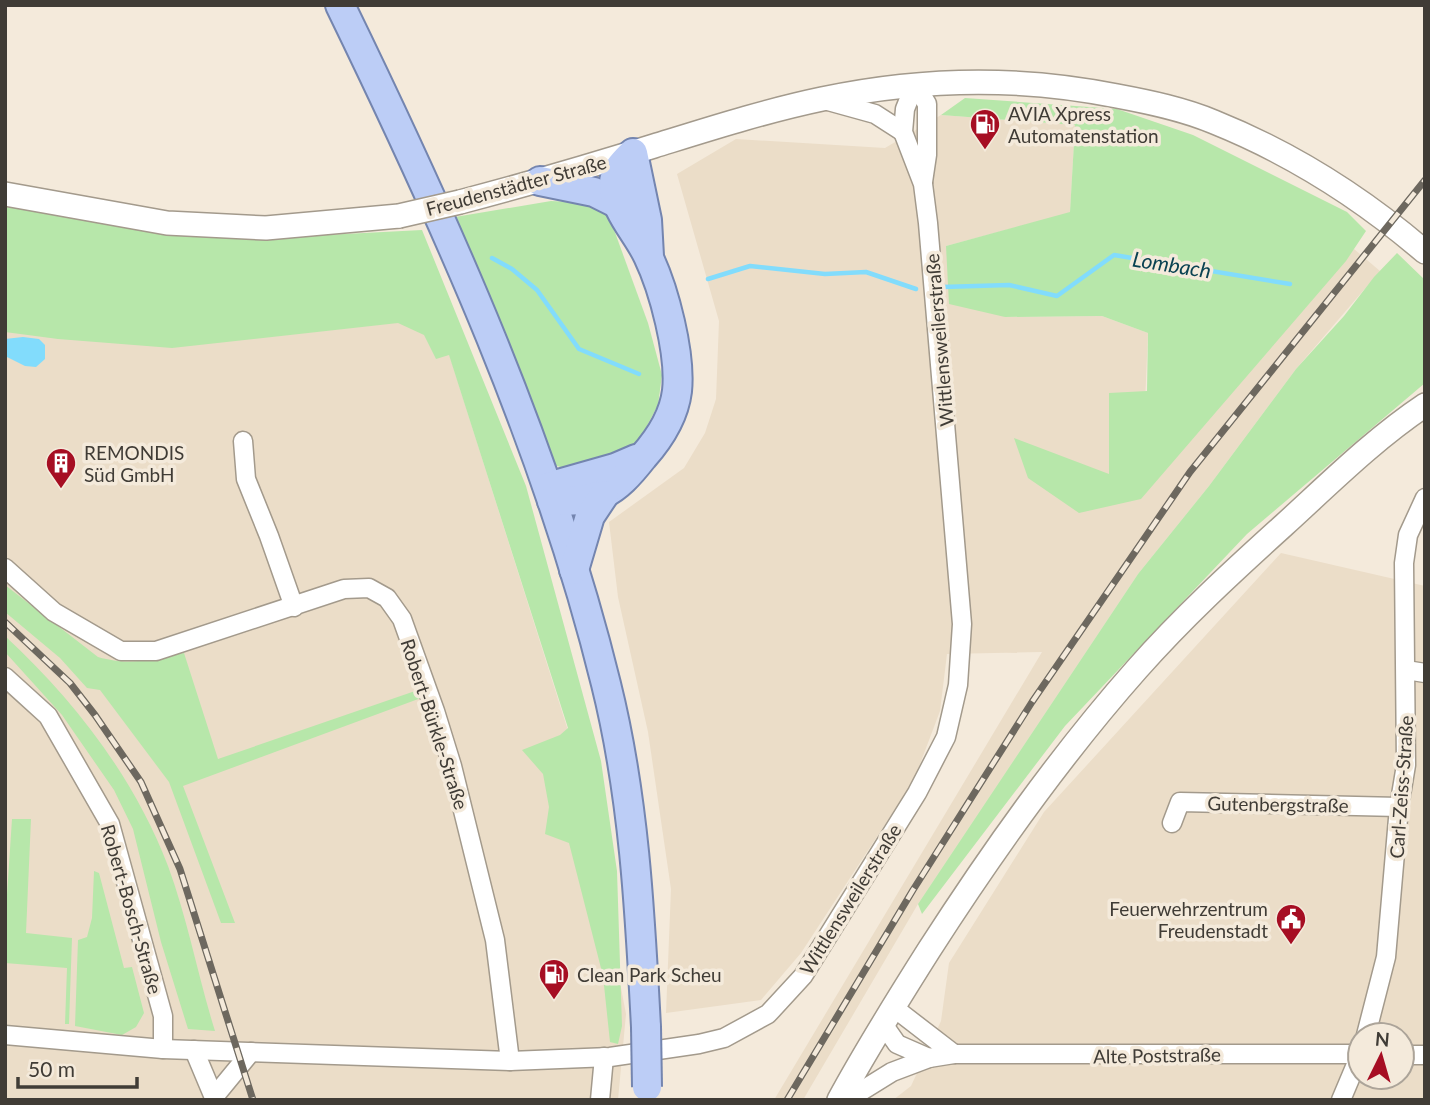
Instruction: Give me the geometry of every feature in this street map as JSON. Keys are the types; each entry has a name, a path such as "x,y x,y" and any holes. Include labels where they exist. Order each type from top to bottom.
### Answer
{"main road":[{"path":"340,5 466,280 550,494 607,685 638,872 647,1093"},
{"path":"574,570 590,516 604,495 626,478 665,428 677,393 676,352 666,309 649,256 618,204 614,182 619,167 633,153"},
{"path":"633,153 647,220 649,256"},
{"path":"540,181 594,191 618,204"},
{"path":"550,494 645,455"},
{"path":"550,494 584,501 604,495"}],"street":[{"name":"Freudenstädter Straße","path":"5,194 179,224 266,228 399,216 540,181 745,118 821,99 915,84 1016,82 1069,86 1144,101 1212,121 1281,153 1354,197 1425,252"},
{"path":"821,99 875,114 903,132 905,109 915,84"},
{"name":"Wittlensweilerstraße","path":"5,1035 163,1049 510,1061 604,1057 699,1044 724,1038 768,1014 803,976 917,793 946,737 958,684 962,624 946,417 923,184 927,155 927,104 915,84"},
{"name":"Wittlensweilerstraße","path":"903,132 923,184"},
{"path":"839,1100 959,903 1076,739 1138,668 1219,585 1344,470 1425,405"},
{"path":"243,441 246,480 269,536 293,607"},
{"name":"Carl-Zeiss-Straße","path":"1370,1021 1386,957 1399,807 1406,765 1404,563 1409,535 1425,498"},
{"name":"Robert-Bürkle-Straße","path":"5,568 54,612 121,651 156,651 344,589 369,588 387,598 402,620 435,710 474,853 495,940 510,1061"},
{"path":"1406,670 1425,674"},
{"name":"Robert-Bosch-Straße","path":"5,677 48,716 110,824 163,1016 163,1049"},
{"name":"Gutenbergstraße","path":"1172,823 1180,802 1399,807"},
{"path":"888,1016 954,1054"},
{"path":"888,1016 897,1044 929,1058"},
{"path":"194,1050 215,1098 251,1052"},
{"name":"Alte Poststraße","path":"847,1100 892,1072 929,1058 954,1054 1346,1054"},
{"path":"600,1100 604,1057"}],"shaded area":[{"path":"941,115 1075,125 1070,213 946,246 1005,317 1102,316 1148,333 1141,498 1354,249 1380,271 1296,369 1209,486 1138,574 918,904 803,1100 774,1100 1042,652 947,654 940,711 914,780 801,953 761,1000 666,1013 671,889 648,732 618,597 609,522 684,468 705,433 716,399 719,321 677,174 736,139 885,148"},
{"path":"5,217 414,243 578,762 626,1014 618,1100 5,1100"},
{"path":"1281,553 1425,586 1425,1100 893,1100 911,1086 941,1021 949,963 1044,812"}],"green space":[{"path":"965,98 1117,109 1193,135 1347,212 1366,231 1346,261 1141,499 1079,513 1028,478 1014,438 1109,474 1109,393 1147,391 1148,333 1102,316 1005,317 949,304 946,246 1070,212 1075,125 941,115"},
{"path":"551,201 593,203 609,216 648,323 662,375 658,405 638,443 621,455 573,472 547,462 452,221 455,217"},
{"path":"5,204 53,214 193,233 325,235 422,230 526,486 601,761 617,871 622,1026 618,1044 610,1042 603,976 569,843 545,834 549,807 543,774 522,750 560,735 568,728 449,355 436,359 424,335 398,323 172,348 5,332"},
{"path":"1397,253 1425,280 1425,383 1247,534 1065,726 922,914 918,904 1138,574 1209,486 1296,369"},
{"path":"5,585 98,657 132,661 184,653 218,759 418,690 421,698 183,786 235,923 221,923 169,782 100,690 87,688 60,658 5,612"},
{"path":"5,636 78,713 120,771 138,802 154,833 175,886 215,1031 188,1029 161,942 133,829 114,790 62,715 5,652"},
{"path":"12,819 31,819 26,933 72,938 69,1024 65,1024 67,968 5,963"},
{"path":"94,871 99,873 124,968 132,967 144,1013 136,1027 122,1035 75,1026 78,940 87,937 92,918"}],"water":[{"path":"5,339 39,339 45,345 45,359 36,367 25,366 5,356"}],"waterway":[{"name":"Lombach","path":"942,287 1009,285 1057,296 1114,255 1290,284"},
{"name":"Lombach","path":"492,258 512,269 537,290 579,349 639,374"},
{"name":"Lombach","path":"708,279 750,266 825,274 866,272 916,289"}],"railway":[{"path":"787,1100 913,890 1032,702 1190,472 1425,180"},
{"path":"5,622 70,683 141,782 180,869 253,1100"}],"place":[{"name":"AVIA Xpress Automatenstation","path":"985,151"},
{"name":"REMONDIS Süd GmbH","path":"61,490"},
{"name":"Feuerwehrzentrum Freudenstadt","path":"1291,946"},
{"name":"Clean Park Scheu","path":"554,1001"}]}
